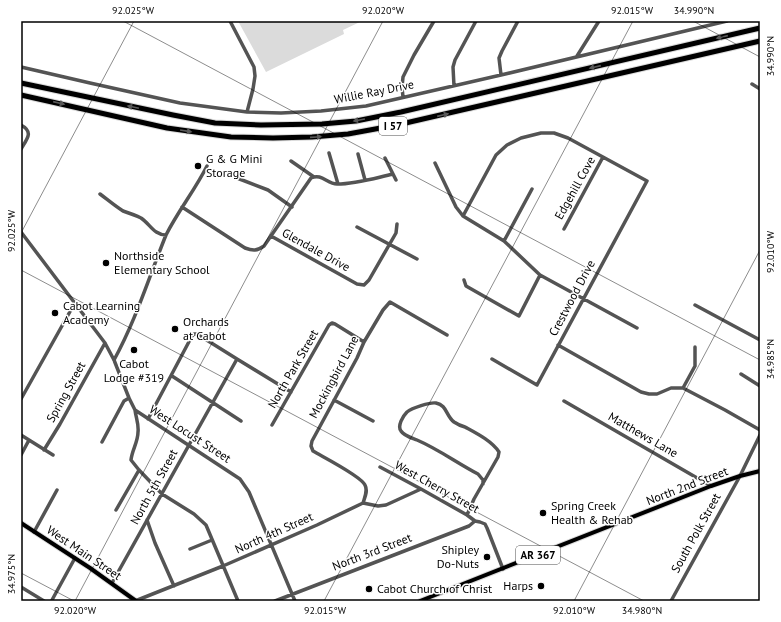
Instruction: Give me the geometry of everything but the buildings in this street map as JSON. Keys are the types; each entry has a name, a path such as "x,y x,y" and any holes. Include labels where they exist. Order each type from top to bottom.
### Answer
{"highway":[{"name":"I 57","path":"21,83 173,115 214,122 261,126 322,124 356,121 401,112 760,28"},
{"name":"I 57","path":"21,95 167,128 199,133 238,137 312,137 348,134 397,125 760,41"}],"main road":[{"name":"North 2nd Street","path":"420,601 711,486 760,471"},
{"name":"West Main Street","path":"21,524 75,558 136,601"}],"street":[{"path":"230,21 254,67 254,89 247,112"},
{"path":"403,97 403,77 434,21"},
{"path":"454,86 452,67 476,21"},
{"path":"501,75 499,58 518,21"},
{"path":"577,56 599,21"},
{"path":"705,21 705,27"},
{"name":"Willie Ray Drive","path":"21,67 90,84 180,103 247,112 281,113 321,111 366,106 727,21"},
{"path":"752,84 760,89"},
{"path":"21,125 27,129 28,133 28,138 21,149"},
{"path":"463,216 496,156 507,145 521,138 541,133 554,133 568,138 603,157"},
{"path":"329,153 338,184"},
{"path":"358,154 365,180"},
{"name":"Crestwood Drive","path":"603,157 647,180 558,345 641,392 657,394 671,388 683,388"},
{"name":"Edgehill Cove","path":"564,230 603,157"},
{"path":"385,158 396,180"},
{"path":"291,162 314,177"},
{"path":"435,163 456,207 463,216 504,241 540,275 637,328"},
{"path":"114,360 135,314 166,235 207,166"},
{"path":"271,236 309,180 314,177 320,177 332,183 338,184 356,182 393,174"},
{"path":"237,178 268,190 292,207"},
{"path":"504,241 532,188"},
{"path":"100,194 120,208 145,221 154,231 166,235"},
{"name":"Glendale Drive","path":"182,207 245,248 258,250 264,246 271,236 357,284 364,285 369,280 396,233 398,224"},
{"path":"357,228 417,259"},
{"name":"West Locust Street","path":"21,232 105,343 114,360 128,398 135,410 240,479 248,492 295,601"},
{"path":"464,280 466,286 519,316 540,275"},
{"name":"Mockingbird Lane","path":"363,503 366,493 366,486 362,481 313,451 311,446 312,441 364,342 383,310 390,302 447,335"},
{"path":"21,399 72,308 76,304"},
{"path":"695,305 760,340"},
{"name":"North Park Street","path":"272,425 332,322 364,342"},
{"path":"148,419 194,334 197,334 291,392"},
{"name":"Spring Street","path":"44,450 105,343"},
{"path":"492,359 536,385 558,345"},
{"path":"695,347 695,366 683,388 760,430"},
{"name":"North 5th Street","path":"112,583 237,359"},
{"path":"741,374 760,386"},
{"path":"172,376 241,421"},
{"path":"102,442 124,401 128,398"},
{"path":"334,400 373,421"},
{"name":"Matthews Lane","path":"564,401 711,486"},
{"path":"467,515 482,484 498,457 499,452 478,434 454,422 441,404 435,402 427,404 408,412 404,416 400,431 478,474 483,480 482,484"},
{"path":"135,410 138,423 138,433 130,460 162,494 194,514 206,525 238,601"},
{"path":"21,435 53,455"},
{"name":"South Polk Street","path":"671,601 740,476 760,435"},
{"path":"21,455 29,440"},
{"name":"West Cherry Street","path":"380,467 467,515 475,521 485,524 503,569"},
{"path":"116,510 139,470"},
{"path":"478,474 490,472"},
{"path":"363,503 378,506 386,505 421,489"},
{"path":"34,532 57,490"},
{"name":"North 4th Street","path":"136,601 223,566 318,525 363,503"},
{"path":"147,520 155,543 174,586"},
{"name":"North 3rd Street","path":"275,601 469,526 475,521"},
{"path":"190,549 212,540"},
{"path":"52,600 75,558"},
{"path":"21,586 44,601"}],"shaded area":[{"path":"238,21 362,21 343,30 344,34 266,72"}],"place":[{"name":"G & G Mini Storage","path":"198,166"},
{"name":"Northside Elementary School","path":"106,263"},
{"name":"Cabot Learning Academy","path":"55,313"},
{"name":"Orchards at Cabot","path":"175,329"},
{"name":"Cabot Lodge #319","path":"134,350"},
{"name":"Spring Creek Health & Rehab","path":"543,513"},
{"name":"Shipley Do-Nuts","path":"487,557"},
{"name":"Harps","path":"541,586"},
{"name":"Cabot Church of Christ","path":"369,589"}]}
